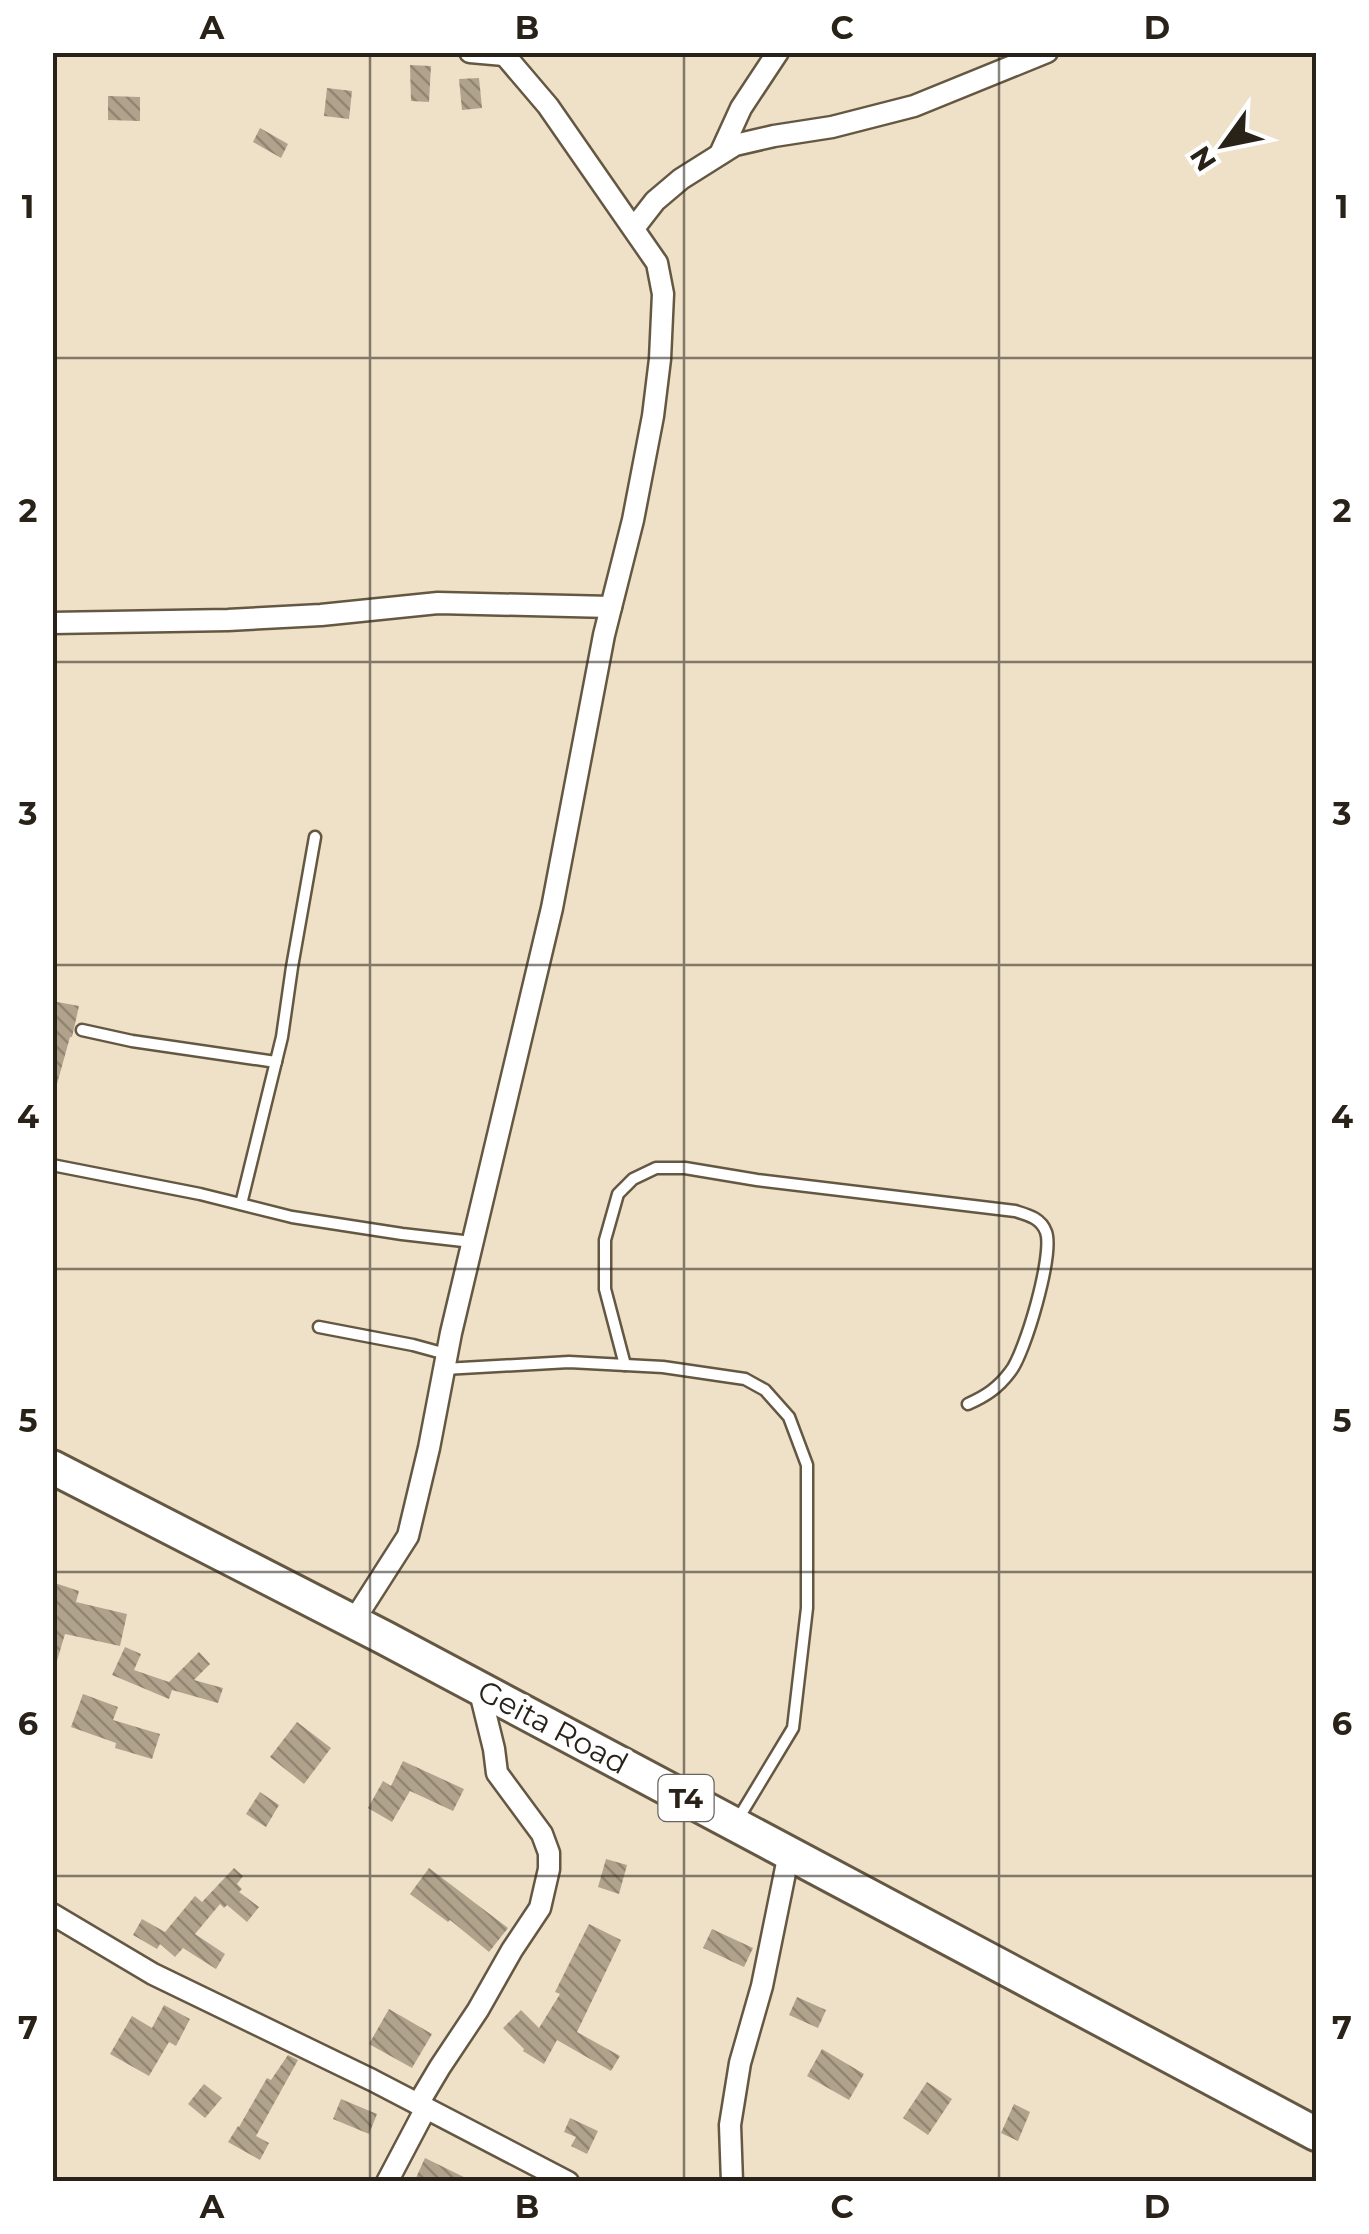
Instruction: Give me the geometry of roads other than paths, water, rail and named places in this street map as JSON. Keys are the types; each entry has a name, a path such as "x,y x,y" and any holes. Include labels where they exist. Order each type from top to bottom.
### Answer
{"highway":[{"name":"Geita Road","path":"52,1467 480,1688 1316,2134"}],"street":[{"path":"353,1622 408,1536 552,908 604,635 634,520 660,358 663,294 657,264 548,106 503,54 470,52"},
{"path":"720,154 742,108 778,52"},
{"path":"634,228 655,201 681,179 736,146 914,106 1047,52"},
{"path":"52,623 228,620 438,604 611,607"},
{"path":"388,2182 440,2067 540,1908 549,1869 549,1853 542,1834 497,1772 480,1688"},
{"path":"732,2182 730,2125 740,2063 762,1986 789,1853"},
{"path":"52,1914 153,1974 568,2182"}],"lane":[{"path":"241,1204 282,1038 315,836"},
{"path":"82,1030 276,1062"},
{"path":"52,1164 292,1217 474,1242"},
{"path":"625,1365 605,1289 605,1240 618,1194 632,1179 656,1168 685,1168 1016,1211 1040,1221 1047,1233 1048,1252 1014,1369 990,1394 968,1404"},
{"path":"319,1327 414,1345 446,1362 663,1367 745,1379 765,1390 790,1417 806,1465 807,1608 793,1728 734,1824"}]}
